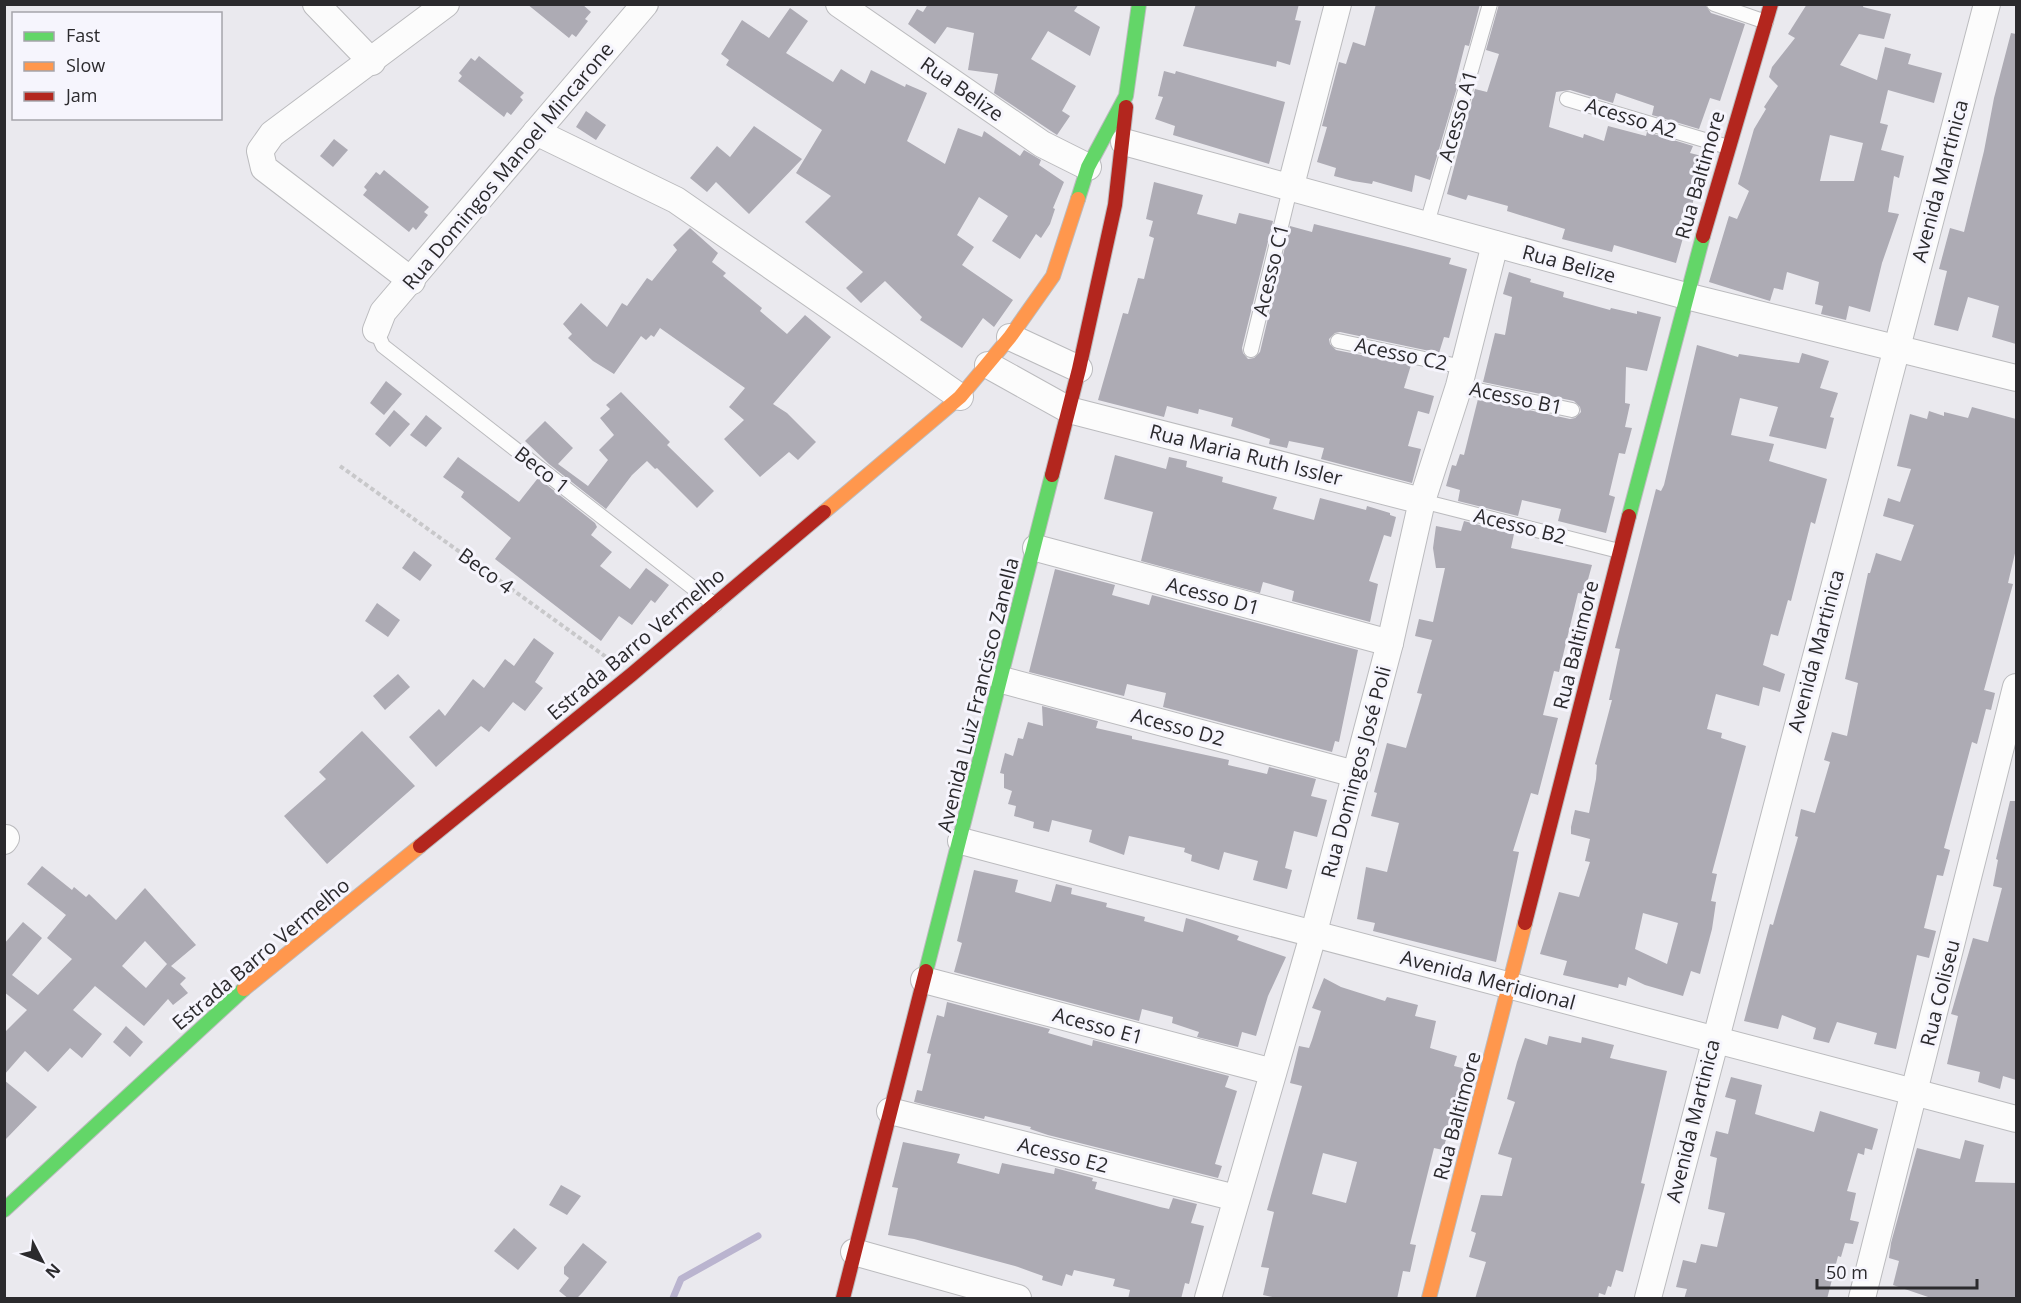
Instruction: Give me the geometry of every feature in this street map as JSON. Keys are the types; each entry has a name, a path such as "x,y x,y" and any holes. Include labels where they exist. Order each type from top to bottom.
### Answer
{"street":[{"path":"316,4 372,62"},
{"path":"412,281 264,168 260,151 272,134 372,62 446,4"},
{"name":"Rua Domingos Manoel Mincarone","path":"376,330 383,312 412,281 645,4"},
{"name":"Rua Belize","path":"839,4 1042,144 1088,167"},
{"name":"Estrada Barro Vermelho","path":"4,1210 246,987 631,675 960,397 1010,337 1053,276 1088,167 1126,96 1139,4"},
{"path":"1290,189 1338,4"},
{"name":"Rua Baltimore","path":"1429,1299 1511,987 1619,551 1686,296 1771,4"},
{"name":"Avenida Martinica","path":"1648,1299 1714,1039 1986,4"},
{"name":"Avenida Luiz Francisco Zanella","path":"843,1299 1036,548 1079,369 1115,205 1124,142 1126,96"},
{"path":"536,132 676,200 960,397"},
{"name":"Rua Belize","path":"1124,142 1426,227 1686,296 2016,378"},
{"name":"Rua Domingos José Poli","path":"1208,1299 1314,932 1390,644 1422,501 1461,377 1495,244"},
{"path":"1010,337 1079,369"},
{"name":"Rua Maria Ruth Issler","path":"988,365 1069,410 1422,501"},
{"name":"Acesso D1","path":"1036,548 1390,644"},
{"name":"Acesso D2","path":"1002,680 1355,774"},
{"name":"Rua Coliseu","path":"1862,1299 1916,1092 2016,687"},
{"name":"Avenida Meridional","path":"961,841 1314,932 1511,987 2016,1119"},
{"name":"Acesso E1","path":"924,980 1273,1072"},
{"name":"Acesso E2","path":"890,1111 1236,1198"},
{"path":"854,1252 1018,1299"}],"lane":[{"name":"Acesso A1","path":"1426,227 1491,4"},
{"path":"1714,4 1766,22"},
{"name":"Acesso A2","path":"1568,99 1728,147"},
{"name":"Acesso C1","path":"1251,350 1290,189"},
{"name":"Beco 1","path":"376,330 383,346 715,605"},
{"name":"Acesso C2","path":"1338,341 1461,377"},
{"name":"Acesso B1","path":"1461,377 1572,410"},
{"name":"Acesso B2","path":"1422,501 1619,551"}],"path":[{"name":"Beco 4","path":"340,466 631,675"}],"building":[{"path":"527,4 582,4 591,12 585,19 588,21 576,37 572,34 569,38"},
{"path":"928,4 1079,4 1074,11 1100,27 1090,56 1048,31 1031,59 1076,86 1062,111 1070,116 1057,135 994,93 998,74 968,70 974,33 947,27 935,44 908,24 917,9 923,12"},
{"path":"1196,4 1299,4 1295,20 1301,21 1290,65 1277,61 1276,67 1183,46"},
{"path":"1376,4 1480,4 1469,46 1465,45 1455,84 1458,84 1430,180 1415,175 1412,192 1373,181 1372,184 1334,176 1336,168 1317,162 1327,127 1322,126 1339,62 1346,64 1353,42 1365,46"},
{"path":"1499,4 1705,4 1711,13 1745,24 1720,101 1710,98 1699,129 1652,115 1654,106 1616,93 1613,103 1570,90 1556,92 1549,127 1583,138 1584,134 1604,141 1608,126 1646,136 1647,132 1693,146 1690,153 1702,156 1695,179 1699,180 1676,263 1614,245 1612,252 1562,239 1565,229 1507,211 1508,206 1468,195 1466,200 1447,194 1475,89 1487,92 1499,54 1486,50"},
{"path":"1807,4 1864,4 1863,7 1891,14 1884,39 1859,34 1840,65 1877,80 1885,47 1911,54 1908,64 1942,73 1934,103 1888,90 1880,123 1888,125 1881,150 1904,156 1899,178 1894,176 1888,212 1899,214 1882,263 1870,312 1849,306 1846,320 1821,314 1823,306 1815,304 1819,282 1787,272 1783,290 1774,288 1770,301 1709,282 1729,216 1737,219 1749,191 1738,184 1754,129 1766,109 1764,107 1778,86 1769,77 1772,67 1795,38 1788,34","holes":["1830,135 1863,143 1854,181 1820,181"]},
{"path":"790,8 808,21 786,53 833,82 841,69 865,84 871,70 905,87 906,84 927,93 907,141 945,164 958,128 982,137 984,131 1020,156 1024,150 1041,160 1039,165 1064,182 1053,208 1055,209 1050,224 1041,238 1036,234 1020,259 992,241 1008,216 979,197 957,235 974,247 962,265 1013,300 994,327 983,318 962,348 920,320 922,317 885,281 861,303 846,288 863,272 805,222 831,196 796,173 822,130 726,65 729,60 721,54 742,20 769,38"},
{"path":"2011,33 2016,34 2016,344 1992,337 1999,306 1968,297 1958,331 1934,325 1947,271 1939,269 1950,228 1964,232"},
{"path":"479,56 524,93 520,97 523,100 511,115 507,112 504,117 458,81 462,76 459,73 471,58 475,61"},
{"path":"1164,71 1175,74 1176,71 1285,102 1269,164 1173,135 1175,126 1155,119 1163,97 1158,96"},
{"path":"586,111 606,125 596,140 576,127"},
{"path":"754,126 802,159 749,214 716,182 707,192 690,178 717,146 730,157"},
{"path":"334,139 348,150 333,167 320,156"},
{"path":"384,170 429,207 424,212 428,215 416,230 413,227 409,232 363,195 367,190 364,187 376,172 380,175"},
{"path":"1154,182 1203,195 1197,214 1236,224 1239,213 1273,221 1242,348 1248,359 1254,358 1260,352 1290,226 1312,232 1314,224 1451,258 1449,264 1467,269 1449,338 1444,337 1439,353 1340,332 1335,333 1329,339 1330,344 1336,350 1411,365 1404,388 1434,396 1429,414 1418,411 1408,446 1421,449 1412,483 1321,459 1324,448 1289,441 1287,448 1269,444 1270,439 1231,426 1233,418 1199,409 1198,414 1167,406 1164,417 1098,400 1123,313 1128,314 1138,278 1144,279 1154,238 1149,236 1153,221 1146,219"},
{"path":"690,228 718,253 712,262 726,273 723,276 762,308 760,311 787,334 805,315 831,337 773,404 787,413 816,442 798,460 789,452 760,477 724,439 744,420 729,407 745,388 660,328 654,337 651,335 646,340 641,336 614,374 593,361 568,338 572,334 563,324 581,303 607,327 622,303 627,306 647,278 652,281 677,250 673,245"},
{"path":"1509,272 1531,279 1530,282 1564,292 1563,297 1610,310 1611,308 1637,314 1637,311 1661,317 1647,371 1626,367 1625,403 1630,404 1625,427 1632,428 1625,454 1619,453 1609,495 1615,497 1606,533 1558,521 1561,509 1522,500 1518,516 1458,501 1460,490 1446,486 1452,465 1456,466 1460,454 1464,455 1478,399 1570,419 1575,418 1581,412 1580,407 1574,401 1483,382 1495,333 1505,335 1512,297 1503,294"},
{"path":"1697,345 1738,357 1739,354 1799,363 1802,353 1829,361 1820,388 1838,393 1830,417 1834,418 1826,449 1769,436 1778,407 1740,398 1731,435 1774,444 1769,461 1827,479 1815,524 1811,522 1791,601 1788,600 1778,636 1771,634 1763,665 1785,674 1780,692 1763,687 1759,706 1716,694 1707,729 1722,733 1721,738 1746,746 1712,873 1717,874 1711,901 1716,902 1712,929 1700,974 1691,971 1683,996 1645,985 1628,977 1626,986 1619,984 1618,988 1563,975 1567,961 1540,954 1559,892 1579,897 1590,862 1585,861 1590,839 1571,834 1571,827 1575,810 1589,813 1596,779 1597,765 1595,764 1612,700 1609,700 1620,649 1615,648 1656,489 1661,491","holes":["1643,913 1678,923 1667,964 1635,949"]},
{"path":"386,381 402,394 384,415 370,403"},
{"path":"621,392 670,442 667,445 714,491 697,508 647,461 632,475 606,509 549,464 525,441 545,421 573,448 558,464 588,486 608,460 599,450 614,435 600,418 610,409 606,405"},
{"path":"1972,407 2016,419 2016,549 2008,583 2013,584 1984,690 1995,693 1991,710 1986,709 1977,744 1972,742 1944,848 1950,850 1943,876 1937,875 1924,928 1936,931 1929,958 1917,955 1896,1049 1874,1044 1877,1033 1837,1022 1829,1043 1813,1039 1816,1028 1782,1015 1778,1029 1744,1021 1770,924 1773,925 1798,837 1795,836 1801,809 1815,813 1830,762 1824,760 1832,732 1847,736 1858,683 1845,679 1868,573 1870,573 1876,553 1901,561 1914,525 1883,516 1888,498 1900,502 1911,469 1897,466 1910,414 1927,419 1929,411 1944,416 1944,412 1968,418"},
{"path":"394,410 410,424 390,447 375,434"},
{"path":"426,415 442,428 426,447 410,435"},
{"path":"1115,455 1166,469 1169,457 1187,461 1186,467 1223,477 1222,482 1277,497 1273,509 1314,520 1320,498 1366,510 1367,506 1390,513 1396,517 1391,537 1384,535 1369,581 1378,584 1370,622 1292,601 1294,591 1263,582 1260,593 1141,561 1153,512 1104,499"},
{"path":"458,457 519,502 538,478 595,523 597,527 591,535 612,552 600,566 630,589 646,568 669,585 655,603 651,600 632,625 619,616 601,641 495,559 511,538 461,497 464,492 443,477"},
{"path":"1464,521 1514,534 1511,548 1592,565 1584,594 1578,593 1559,672 1554,671 1543,715 1558,718 1538,795 1531,793 1513,851 1519,852 1496,962 1373,931 1375,923 1357,919 1366,867 1387,872 1399,823 1371,816 1377,793 1374,792 1387,743 1406,748 1422,694 1417,693 1432,640 1415,636 1419,619 1433,622 1445,568 1436,568 1433,548 1436,526 1461,531"},
{"path":"414,551 432,565 420,581 402,568"},
{"path":"1055,569 1115,585 1112,595 1149,605 1152,595 1358,650 1339,742 1335,741 1332,752 1163,707 1166,693 1127,684 1124,696 1029,672"},
{"path":"377,603 400,620 388,637 365,621"},
{"path":"534,638 554,653 535,682 543,688 525,711 513,702 489,732 481,726 436,767 409,737 439,709 445,716 473,679 484,688 505,659 514,666"},
{"path":"398,674 410,687 385,710 373,696"},
{"path":"1042,706 1098,721 1096,728 1132,736 1132,739 1229,760 1228,765 1267,774 1269,767 1316,779 1311,796 1327,800 1317,837 1294,831 1285,868 1292,870 1287,889 1253,880 1258,861 1224,852 1219,870 1191,861 1192,855 1184,852 1185,848 1129,836 1124,855 1089,842 1092,830 1052,820 1049,832 1033,828 1034,822 1014,816 1016,806 1008,804 1012,791 1004,788 1004,774 1000,773 1005,753 1013,756 1018,738 1023,739 1028,722 1043,726"},
{"path":"362,731 415,786 327,864 284,816 326,779 319,772"},
{"path":"2010,801 2016,801 2016,1080 2003,1076 2000,1089 1978,1082 1980,1072 1947,1064 1958,1016 1951,1014 1973,938 1988,942 2002,888 1993,886 1998,860 1996,859"},
{"path":"42,866 72,890 74,887 86,897 89,894 116,920 145,888 196,945 171,966 186,978 180,984 188,993 173,1005 168,999 144,1026 95,986 73,1010 102,1034 82,1058 70,1048 48,1072 25,1051 4,1075 4,1033 27,1010 4,992 4,944 23,922 42,938 12,975 38,995 72,959 47,938 66,915 27,884","holes":["145,941 167,964 146,988 122,966"]},
{"path":"974,870 1018,880 1015,892 1051,902 1056,884 1072,888 1071,894 1107,903 1106,907 1145,917 1144,921 1183,932 1186,918 1239,936 1237,940 1286,957 1268,996 1256,1036 1242,1032 1238,1047 1197,1037 1199,1032 1172,1023 1173,1017 1142,1009 1139,1021 954,972 962,943 957,941"},
{"path":"1324,978 1341,987 1385,1001 1387,997 1418,1005 1415,1016 1436,1021 1430,1048 1457,1056 1454,1066 1466,1069 1443,1150 1434,1148 1410,1244 1416,1245 1410,1272 1403,1271 1397,1299 1282,1299 1263,1295 1269,1268 1261,1267 1274,1212 1267,1210 1302,1086 1290,1083 1299,1046 1309,1048 1321,1011 1312,1008","holes":["1323,1153 1357,1162 1346,1203 1312,1194"]},
{"path":"947,1002 1050,1029 1048,1033 1092,1046 1093,1040 1229,1076 1225,1087 1237,1091 1215,1164 1222,1166 1218,1178 1048,1135 1030,1129 1031,1127 985,1116 984,1119 914,1102 917,1090 922,1091 931,1054 927,1053 937,1015 944,1017"},
{"path":"126,1026 143,1042 130,1057 113,1042"},
{"path":"1549,1036 1581,1043 1582,1037 1614,1045 1610,1058 1667,1071 1641,1183 1645,1184 1623,1272 1616,1270 1611,1287 1608,1286 1605,1295 1599,1293 1598,1299 1475,1299 1486,1262 1469,1257 1476,1233 1471,1231 1481,1195 1502,1196 1512,1158 1498,1154 1515,1102 1507,1099 1517,1062 1525,1038 1547,1045"},
{"path":"1731,1077 1762,1085 1755,1114 1814,1132 1820,1111 1878,1129 1872,1150 1865,1148 1864,1155 1858,1153 1847,1191 1856,1193 1850,1220 1859,1222 1853,1244 1845,1243 1841,1257 1838,1256 1827,1299 1684,1299 1687,1289 1676,1287 1683,1260 1696,1263 1701,1244 1717,1247 1725,1213 1708,1209 1717,1158 1710,1156 1716,1131 1728,1134 1736,1100 1725,1097"},
{"path":"4,1080 37,1107 4,1141"},
{"path":"1965,1140 1984,1145 1975,1182 2016,1183 2016,1299 1934,1299 1893,1285 1899,1261 1889,1258 1891,1243 1917,1148 1960,1159"},
{"path":"903,1142 960,1154 957,1163 999,1174 1002,1163 1054,1174 1055,1168 1093,1178 1092,1181 1097,1182 1095,1189 1160,1207 1169,1209 1173,1198 1197,1204 1191,1223 1204,1226 1189,1284 1185,1283 1181,1299 1128,1299 1130,1290 1113,1286 1115,1279 1074,1270 1072,1276 1066,1274 1062,1286 1042,1280 1043,1276 1015,1266 914,1239 888,1235 898,1188 892,1187"},
{"path":"561,1185 581,1196 567,1215 549,1205"},
{"path":"514,1228 537,1248 518,1270 494,1251"},
{"path":"583,1243 607,1262 576,1299 569,1299 559,1291 569,1278 564,1274 564,1267"}],"waterway":[{"path":"673,1298 681,1279 758,1236"}],"traffic: fast":[{"path":"1078,199 1088,167 1126,96 1139,4"},
{"path":"1629,516 1703,236"},
{"path":"926,971 1052,475"},
{"path":"4,1210 244,989"}],"traffic: slow":[{"path":"824,512 960,397 1010,337 1053,276 1078,199"},
{"path":"244,989 420,846"},
{"path":"1429,1298 1525,923"}],"traffic: jam":[{"path":"1703,236 1771,4"},
{"path":"1052,475 1079,369 1115,205 1126,107"},
{"path":"420,846 631,675 824,512"},
{"path":"1525,923 1629,516"},
{"path":"843,1298 926,971"}]}
